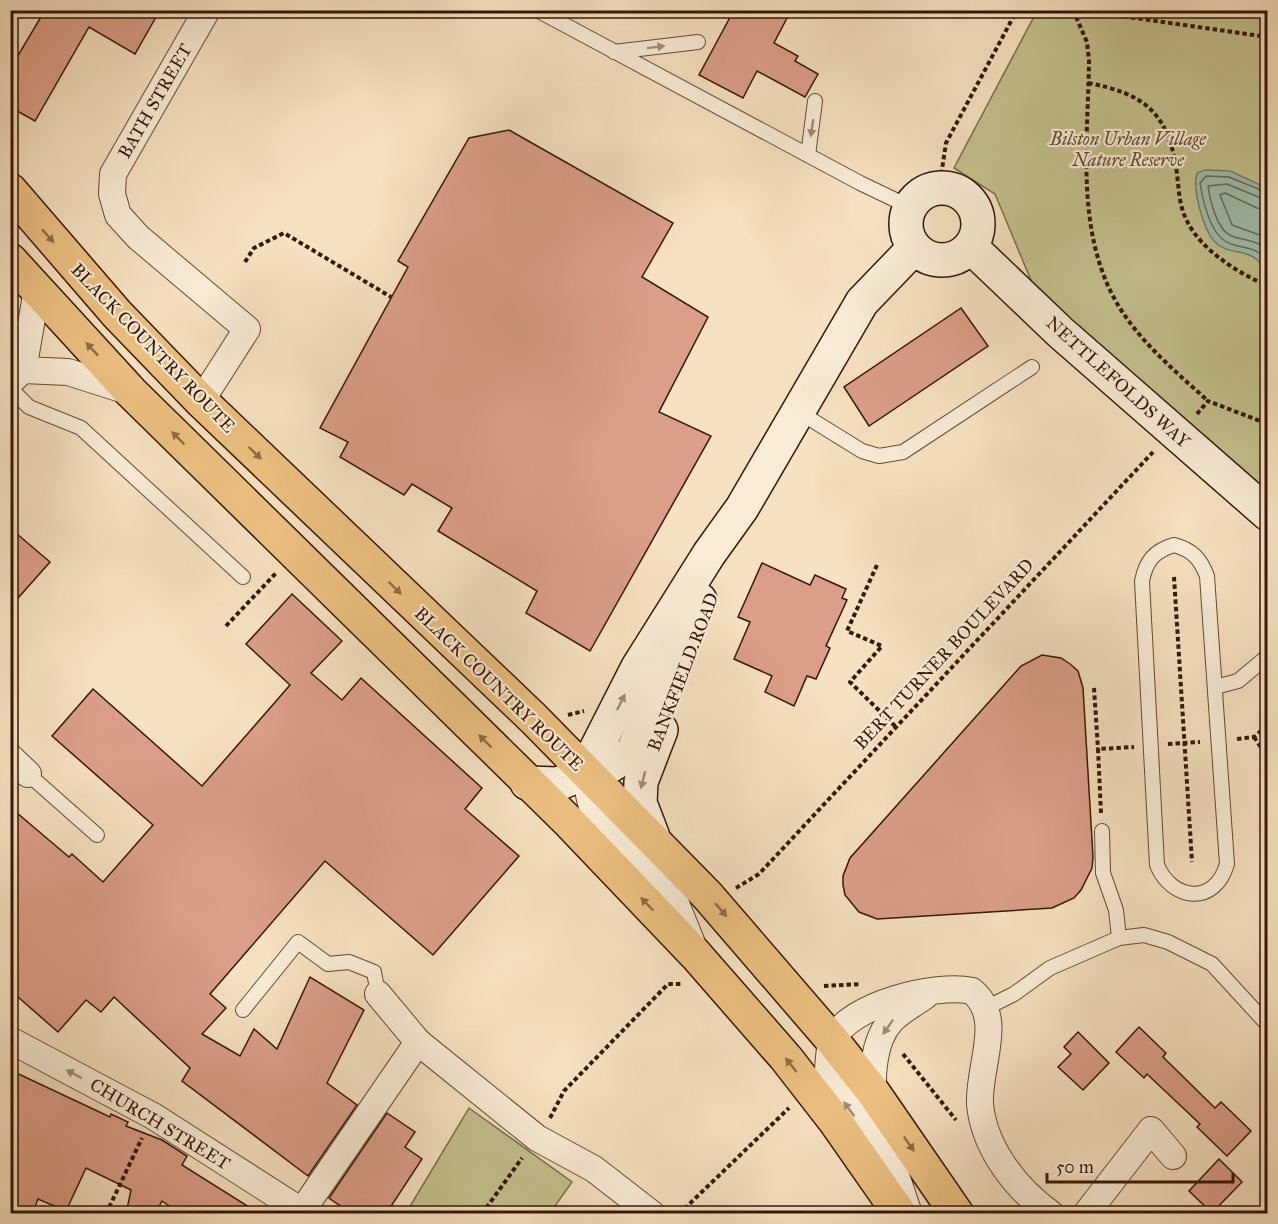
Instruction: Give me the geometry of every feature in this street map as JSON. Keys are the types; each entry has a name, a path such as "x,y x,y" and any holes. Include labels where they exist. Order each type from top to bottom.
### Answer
{"highway":[{"name":"BLACK COUNTRY ROUTE","path":"10,190 117,314 201,401 534,719 584,773 653,837 717,905 832,1040 873,1092 957,1214"},
{"path":"10,260 131,392 570,823 696,955 871,1155 900,1214"}],"street":[{"name":"BATH STREET","path":"201,401 247,329 138,237 118,215 112,194 113,174 207,10"},
{"path":"939,189 959,194 973,207 977,227 971,247 959,255 933,259 921,255 914,248 906,229 910,207 918,198 939,189"},
{"name":"NETTLEFOLDS WAY","path":"971,247 1060,332 1268,514"},
{"name":"BANKFIELD ROAD","path":"653,837 640,803 641,782 684,680 742,508 862,302 914,248"},
{"path":"37,290 15,380 68,372 131,392"},
{"path":"527,783 558,784 584,773 603,770 632,753 742,508"},
{"path":"584,773 593,812 675,902 696,955"},
{"path":"909,1214 894,1169 871,1155 827,1078 832,1040 846,1024 898,996 946,988 972,991 986,1008 990,1031 980,1079 980,1106 985,1129 998,1157 1013,1179 1051,1214"},
{"path":"871,1155 881,1138 873,1092 875,1063 884,1030 891,1020 933,991"},
{"path":"378,994 418,1042 537,1138 594,1169 651,1213"},
{"name":"CHURCH STREET","path":"10,1040 153,1116 293,1210"},
{"path":"293,1210 346,1149 418,1042"},
{"path":"1086,1214 1151,1130 1173,1156"}],"lane":[{"path":"537,10 910,207"},
{"path":"614,52 698,42"},
{"path":"808,155 815,101"},
{"path":"798,411 862,451 879,456 903,452 1032,367"},
{"path":"15,380 29,407 81,428 243,577"},
{"path":"1174,546 1187,549 1197,556 1207,576 1215,687 1227,864 1223,877 1216,886 1194,894 1181,892 1171,886 1162,876 1157,865 1142,581 1151,557 1161,549 1174,546"},
{"path":"1215,687 1238,681 1268,656"},
{"path":"20,765 97,835"},
{"path":"1102,831 1103,873 1116,910 1119,938"},
{"path":"986,1008 1014,994 1050,968 1119,938 1144,935 1212,964 1268,1025"},
{"path":"243,1010 298,942 328,964 349,962 374,972 378,994"}],"path":[{"path":"939,189 946,143 1017,10"},
{"path":"1073,10 1087,42 1089,213 1094,242 1113,296 1130,322 1150,346 1208,401 1268,424"},
{"path":"1079,10 1268,37"},
{"path":"1088,83 1131,94 1147,104 1158,117 1172,147 1181,208 1187,222 1205,246 1268,286"},
{"path":"245,262 254,248 284,233 391,297"},
{"name":"BERT TURNER BOULEVARD","path":"731,891 759,874 1152,453 1177,436 1208,401"},
{"path":"877,565 847,631 882,646 850,682 896,726"},
{"path":"1174,577 1192,862"},
{"path":"1094,688 1102,831"},
{"path":"1268,725 1254,737 1264,752 1268,749"},
{"path":"1098,749 1219,741"},
{"path":"548,1121 564,1091 668,984 680,982 684,987"},
{"path":"902,1051 906,1061 960,1125"},
{"path":"679,1214 790,1108"},
{"path":"106,1214 153,1116"},
{"path":"482,1214 526,1152"}],"green space":[{"name":"Bilston Urban Village Nature Reserve","path":"1256,10 1267,12 1267,498 1038,297 995,194 954,168 1037,11"},
{"path":"469,1108 572,1182 550,1213 406,1213"}],"water":[{"path":"1205,170 1230,171 1267,188 1267,275 1255,258 1221,247 1210,235 1196,189 1197,173"}],"building":[{"path":"45,10 160,10 135,54 89,27 35,121 10,107 10,69"},
{"path":"734,10 774,10 787,18 774,43 798,56 795,61 818,74 805,97 757,71 743,98 699,75"},
{"path":"509,130 673,223 642,277 708,317 659,412 711,436 590,651 526,613 537,591 438,531 452,508 412,484 404,495 340,457 348,442 320,428 408,267 398,261 469,138"},
{"path":"961,308 988,346 869,426 844,387"},
{"path":"10,528 50,562 10,607"},
{"path":"762,563 810,585 815,575 846,589 842,598 847,600 826,646 830,648 816,679 807,676 794,706 765,692 772,676 734,659 750,622 738,617"},
{"path":"292,594 342,641 311,673 342,700 361,678 482,788 465,809 519,856 433,955 325,861 210,994 226,1008 202,1034 240,1056 254,1029 277,1049 310,977 364,1010 327,1083 357,1105 308,1176 182,1081 190,1068 114,997 101,1012 86,1000 58,1032 10,990 10,807 69,857 72,854 103,882 153,825 52,736 93,689 202,786 290,685 246,644"},
{"path":"1042,655 1061,658 1070,664 1078,671 1083,688 1093,857 1092,868 1081,890 1074,898 1052,908 877,919 859,912 845,895 843,885 843,876 850,858 1021,666"},
{"path":"1139,1027 1166,1053 1163,1057 1215,1108 1221,1102 1251,1131 1227,1156 1197,1127 1200,1124 1147,1074 1144,1078 1116,1052"},
{"path":"1078,1032 1109,1063 1083,1090 1058,1067 1071,1054 1064,1047"},
{"path":"10,1070 110,1117 111,1114 128,1122 126,1126 162,1140 187,1156 182,1165 260,1214 181,1214 162,1201 155,1214 126,1214 131,1190 86,1168 66,1211 38,1199 32,1214 10,1214"},
{"path":"387,1113 415,1132 405,1147 422,1159 386,1214 352,1214 329,1198"},
{"path":"1219,1159 1242,1182 1212,1213 1189,1191"}]}
